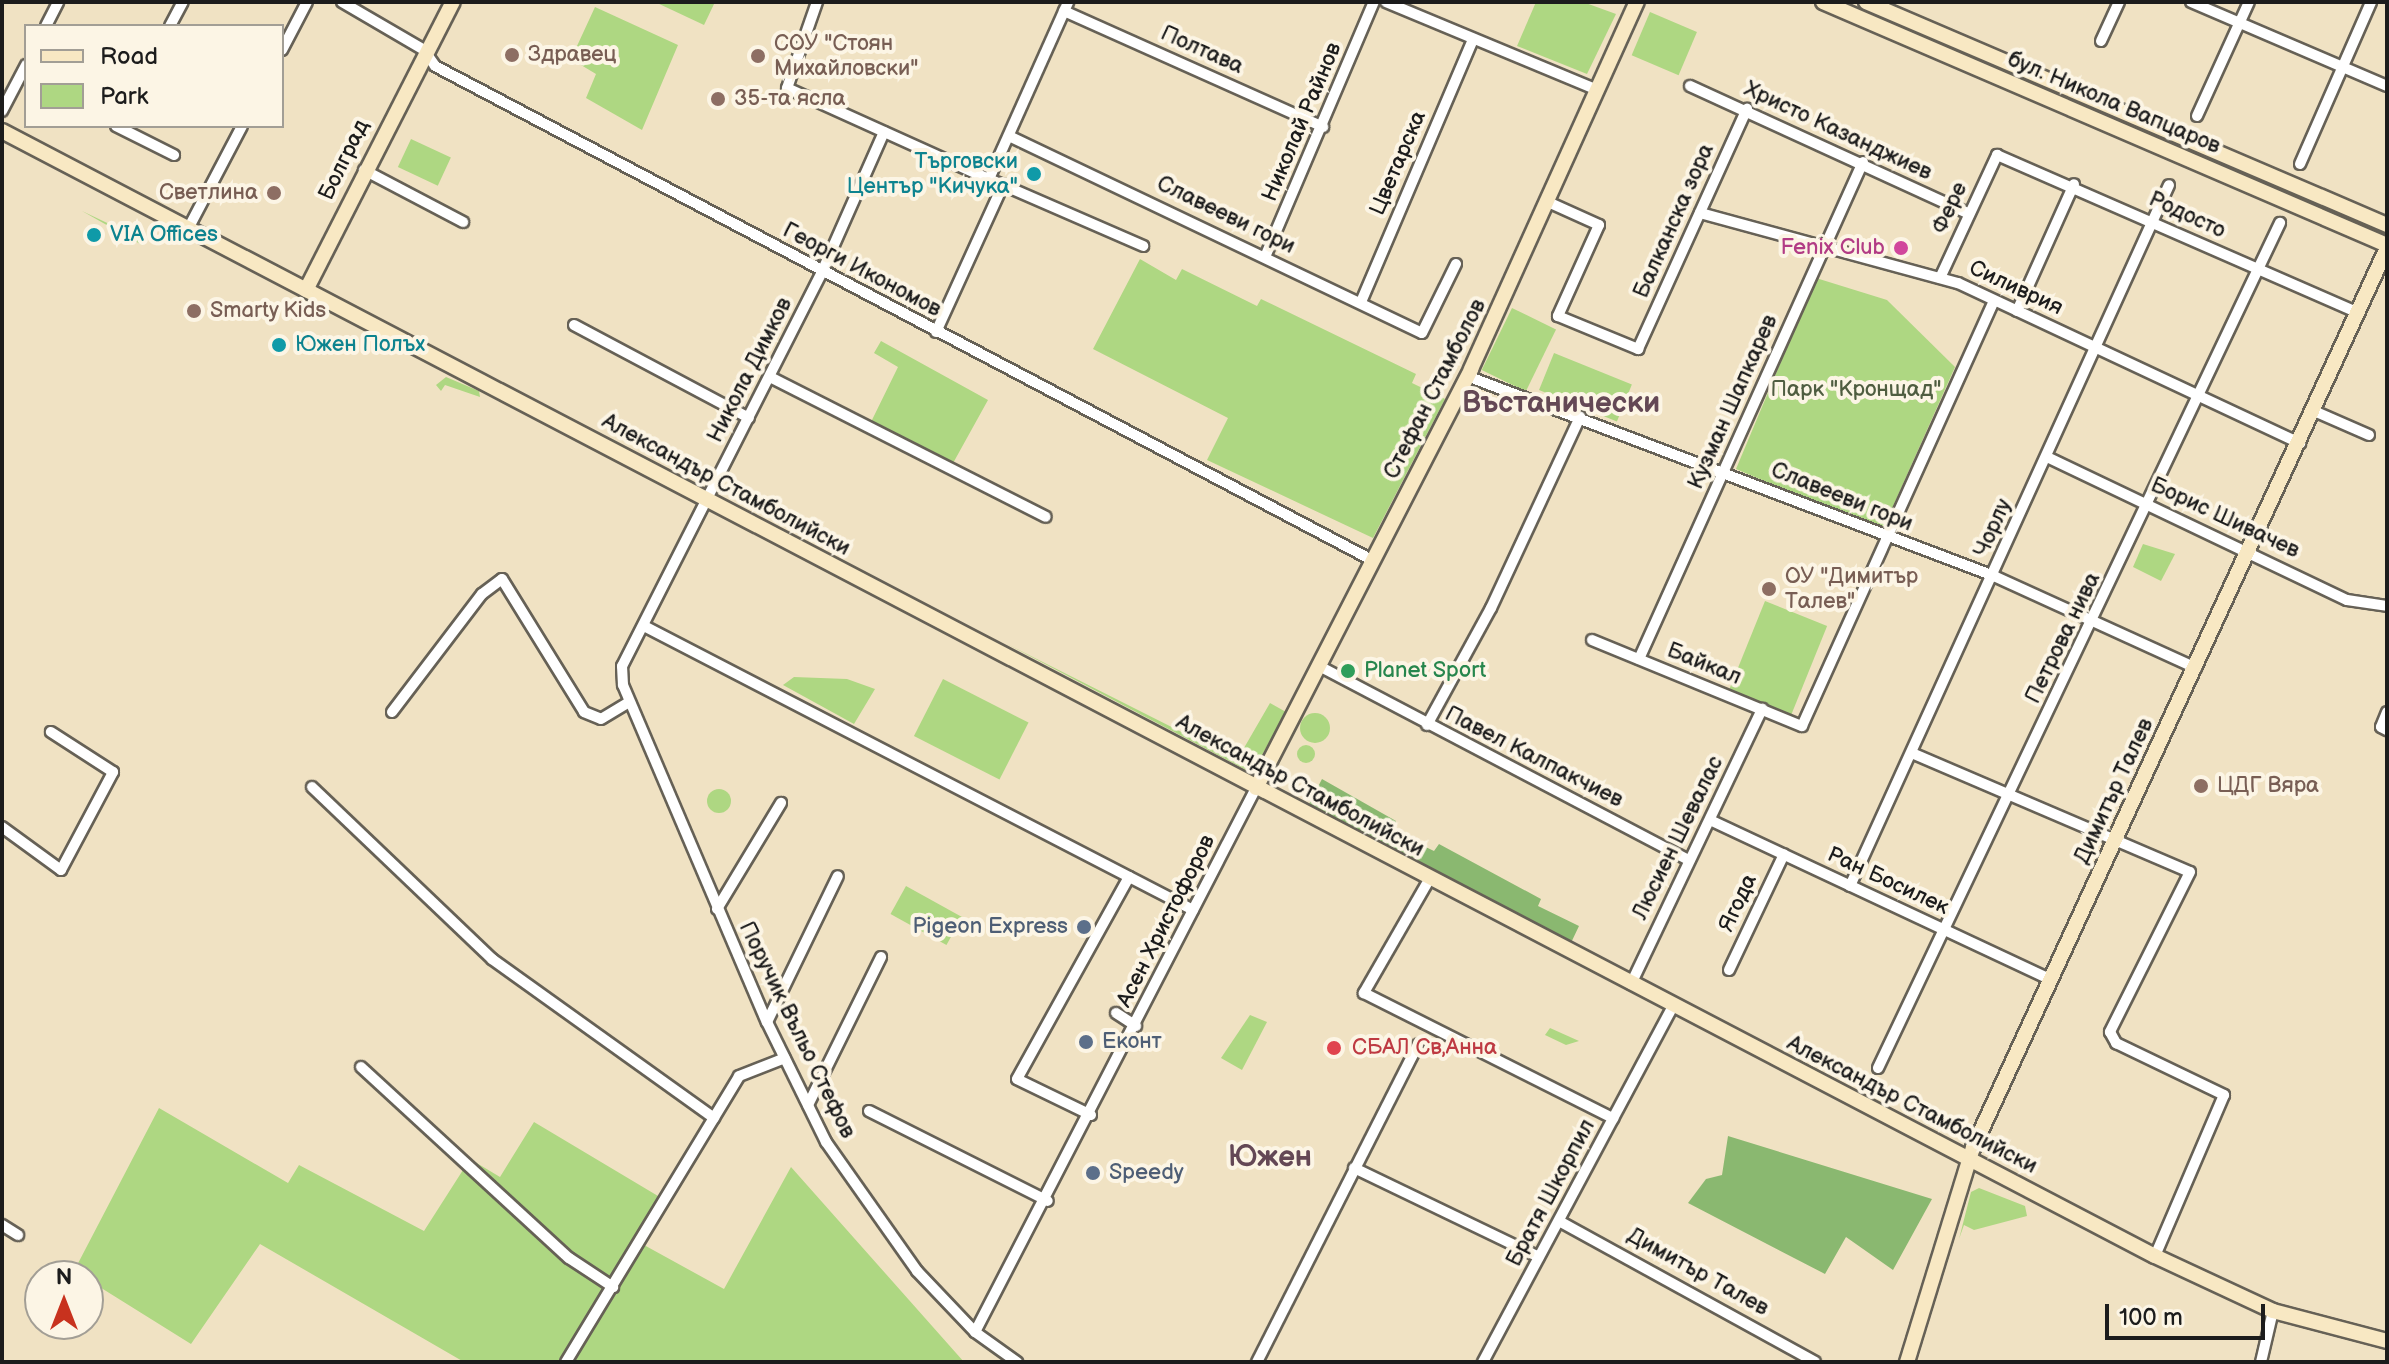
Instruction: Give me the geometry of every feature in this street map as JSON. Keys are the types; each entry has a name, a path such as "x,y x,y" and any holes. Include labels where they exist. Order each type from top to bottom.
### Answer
{"street":[{"path":"47,24 58,2"},
{"path":"171,24 183,2"},
{"path":"284,46 307,2"},
{"name":"Георги Икономов","path":"342,2 424,50 435,66 1374,561"},
{"name":"Болград","path":"306,290 424,50 453,2"},
{"path":"817,2 787,88 1143,246"},
{"name":"Николай Райнов","path":"1265,257 1374,2"},
{"path":"1386,2 1597,90"},
{"name":"Стефан Стамболов","path":"1256,788 1467,376 1637,2"},
{"name":"бул. Никола Вапцаров","path":"1823,2 2387,247"},
{"name":"бул. Никола Вапцаров","path":"1866,2 2387,225"},
{"path":"2101,41 2119,2"},
{"path":"2191,2 2387,86"},
{"path":"2197,116 2249,2"},
{"path":"2300,164 2371,2"},
{"path":"989,179 1011,137 1066,6"},
{"name":"Полтава","path":"1066,6 1323,127"},
{"name":"Цветарска","path":"1361,302 1473,39"},
{"path":"2,111 24,69"},
{"name":"Христо Казанджиев","path":"1690,86 1863,162 1969,214"},
{"name":"Балканска зора","path":"1548,202 1599,225 1558,316 1638,349 1747,109"},
{"path":"121,128 174,155"},
{"path":"188,229 241,128"},
{"name":"Александър Стамболийски","path":"2,131 2155,1256 2273,1311 2387,1341"},
{"name":"Никола Димков","path":"622,666 822,272 884,132"},
{"name":"Славееви гори","path":"1011,137 1422,333 1456,264"},
{"name":"Родосто","path":"1997,155 2074,184 2258,270 2359,313"},
{"name":"Фере","path":"1940,278 1997,155"},
{"name":"Кузман Шапкарев","path":"1639,659 1863,162"},
{"path":"364,170 463,222"},
{"path":"2017,311 2074,184"},
{"path":"936,332 1003,185"},
{"name":"Чорлу","path":"1850,886 1994,576 2097,347 2150,220 2169,185"},
{"name":"Силиврия","path":"1700,213 1940,278 2199,391 2300,443"},
{"name":"Петрова нива","path":"1878,1068 2005,796 2097,620 2199,391 2280,223"},
{"name":"Димитър Талев","path":"1907,1362 1968,1159 2114,838 2300,443 2387,247"},
{"path":"1885,537 1994,301"},
{"path":"574,325 749,418"},
{"name":"Славееви гори","path":"1467,376 1724,469 1885,537 1994,576 2097,620 2196,668"},
{"path":"770,377 1046,517"},
{"path":"2314,411 2369,435"},
{"path":"1427,725 1491,608 1580,417"},
{"name":"Борис Шивачев","path":"2047,457 2251,549 2347,600 2387,606"},
{"name":"Байкал","path":"1592,640 1802,726 1885,537"},
{"path":"392,712 482,594 502,579 584,712 601,719 628,703"},
{"path":"644,626 1193,910"},
{"name":"Поручик Въльо Стефов","path":"622,666 628,703 767,1022 808,1105 864,1202 975,1332 1017,1362"},
{"name":"Павел Калпакчиев","path":"1319,666 1689,860"},
{"name":"Люсиен Шевалас","path":"1631,984 1762,709"},
{"path":"2387,712 2381,727 2387,730"},
{"path":"2,827 61,870 113,772 51,732"},
{"path":"1912,753 2005,796 2114,838 2190,872 2110,1032 2116,1043 2224,1095 2155,1256"},
{"path":"312,787 492,959 714,1118"},
{"name":"Асен Христофоров","path":"975,1332 1048,1201 1256,788"},
{"path":"717,909 781,803"},
{"name":"Ран Босилек","path":"1710,820 2049,979"},
{"name":"Ягода","path":"1729,970 1784,854"},
{"path":"767,1022 838,876"},
{"path":"1091,1115 1017,1079 1129,877"},
{"name":"Александър Стамболийски","path":"1430,878 1364,993 1493,1058"},
{"path":"808,1105 881,957"},
{"path":"1613,1118 1673,1006"},
{"path":"1116,1013 1136,1026"},
{"path":"1257,1362 1418,1045"},
{"path":"566,1362 739,1076 785,1058"},
{"name":"Братя Шкорпил","path":"1483,1362 1613,1118 1493,1058"},
{"path":"361,1067 569,1258 613,1287"},
{"path":"869,1111 1048,1201"},
{"path":"1354,1168 1539,1257"},
{"name":"Димитър Талев","path":"1559,1221 1815,1362"},
{"path":"2,1225 18,1235"},
{"path":"2261,1362 2273,1311"}],"green space":[{"path":"655,2 715,2 704,25"},
{"path":"1536,2 1583,2 1616,14 1587,74 1517,46"},
{"path":"595,7 678,45 642,130 586,98 596,74 571,59"},
{"path":"1650,12 1697,32 1679,75 1632,55"},
{"path":"411,139 451,158 438,186 398,167"},
{"path":"82,211 145,241 142,245"},
{"path":"1140,259 1176,280 1182,269 1257,306 1261,299 1416,374 1412,383 1445,399 1373,538 1207,460 1228,418 1093,349"},
{"name":"Парк \"Кронщад\"","path":"1816,278 1887,300 1955,367 1882,531 1736,469"},
{"path":"1512,308 1556,329 1526,391 1482,370"},
{"path":"881,341 988,400 952,465 871,422 898,367 874,353"},
{"path":"1554,353 1632,384 1617,422 1539,390"},
{"path":"446,377 479,391 480,397 445,385 441,391 436,385"},
{"path":"2143,544 2175,554 2161,581 2133,567"},
{"path":"1765,601 1827,626 1791,715 1729,690"},
{"path":"1005,643 1237,760 1270,703 1286,712 1252,773"},
{"path":"794,677 847,679 875,689 854,724 783,685"},
{"path":"943,679 1029,723 999,780 914,736"},
{"path":"1315,713 1321,714 1329,722 1329,734 1321,742 1315,743 1309,742 1301,734 1300,728 1301,722 1309,714"},
{"path":"1306,745 1315,754 1306,763 1297,754"},
{"path":"1322,779 1396,821 1392,831 1434,851 1439,844 1541,899 1538,906 1579,926 1569,947 1307,808"},
{"path":"719,789 727,793 731,801 727,809 719,813 711,809 707,801 711,793"},
{"path":"906,886 962,917 946,945 890,914"},
{"path":"1250,1015 1267,1022 1242,1070 1221,1058"},
{"path":"1550,1028 1579,1041 1566,1045 1545,1035"},
{"path":"159,1108 288,1183 299,1165 424,1231 470,1159 500,1177 534,1122 658,1196 644,1245 724,1289 791,1167 964,1362 464,1362 260,1244 191,1344 104,1290 104,1260 80,1260"},
{"path":"1728,1136 1932,1199 1893,1270 1846,1237 1825,1274 1688,1203 1706,1179 1722,1175"},
{"path":"1979,1188 2025,1206 2027,1216 1974,1230 1964,1225 1959,1239 1971,1192"}],"place":[{"name":"Здравец","path":"512,55"},
{"name":"СОУ \"Стоян Михайловски\"","path":"758,56"},
{"name":"35-та ясла","path":"718,99"},
{"name":"Търговски Център \"Кичука\"","path":"1034,174"},
{"name":"Светлина","path":"274,193"},
{"name":"VIA Offices","path":"94,235"},
{"name":"Fenix Club","path":"1901,248"},
{"name":"Smarty Kids","path":"194,311"},
{"name":"Южен Полъх","path":"279,345"},
{"name":"ОУ \"Димитър Талев\"","path":"1769,589"},
{"name":"Planet Sport","path":"1348,671"},
{"name":"ЦДГ Вяра","path":"2201,786"},
{"name":"Pigeon Express","path":"1084,927"},
{"name":"Еконт","path":"1086,1042"},
{"name":"СБАЛ Св,Анна","path":"1334,1048"},
{"name":"Speedy","path":"1093,1173"}],"district":[{"name":"Въстанически","path":"1561,403"},
{"name":"Южен","path":"1270,1157"}]}
